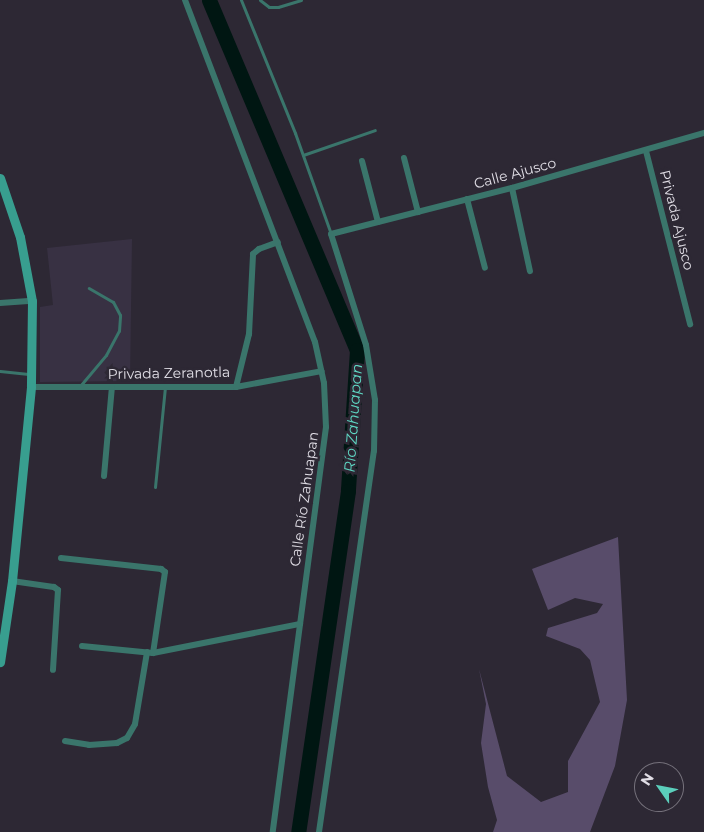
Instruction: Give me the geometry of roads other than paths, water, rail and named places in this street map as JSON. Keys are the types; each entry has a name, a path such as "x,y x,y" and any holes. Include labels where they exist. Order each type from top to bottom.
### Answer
{"main road":[{"path":"0,178 20,237 32,301 31,386 12,581 1,656"}],"street":[{"name":"Calle Río Zahuapan","path":"185,0 316,342 322,371 326,427 273,832"},
{"name":"Calle Ajusco","path":"331,234 512,188 704,133"},
{"name":"Privada Ajusco","path":"646,151 690,324"},
{"path":"404,158 418,212"},
{"path":"362,161 378,222"},
{"path":"512,188 530,271"},
{"path":"467,199 485,268"},
{"path":"320,832 374,451 374,400 367,352 331,234"},
{"name":"Privada Zeranotla","path":"31,386 236,387 249,334 253,254 259,249 278,242"},
{"path":"0,303 32,301"},
{"path":"236,387 322,371"},
{"path":"104,476 112,387"},
{"path":"61,558 165,572 134,724 127,738 117,743 89,745 65,741"},
{"path":"12,581 54,587 58,590 53,670"},
{"path":"82,646 150,653 300,624"}],"lane":[{"path":"240,0 303,155 331,234"},
{"path":"260,0 269,6 278,7 301,0"},
{"path":"303,155 375,130"},
{"path":"80,387 106,355 119,331 120,315 112,302 89,288"},
{"path":"0,371 31,374"},
{"path":"155,488 165,387"}],"waterway":[{"name":"Río Zahuapan","path":"209,0 357,350 348,491 298,832"}]}
